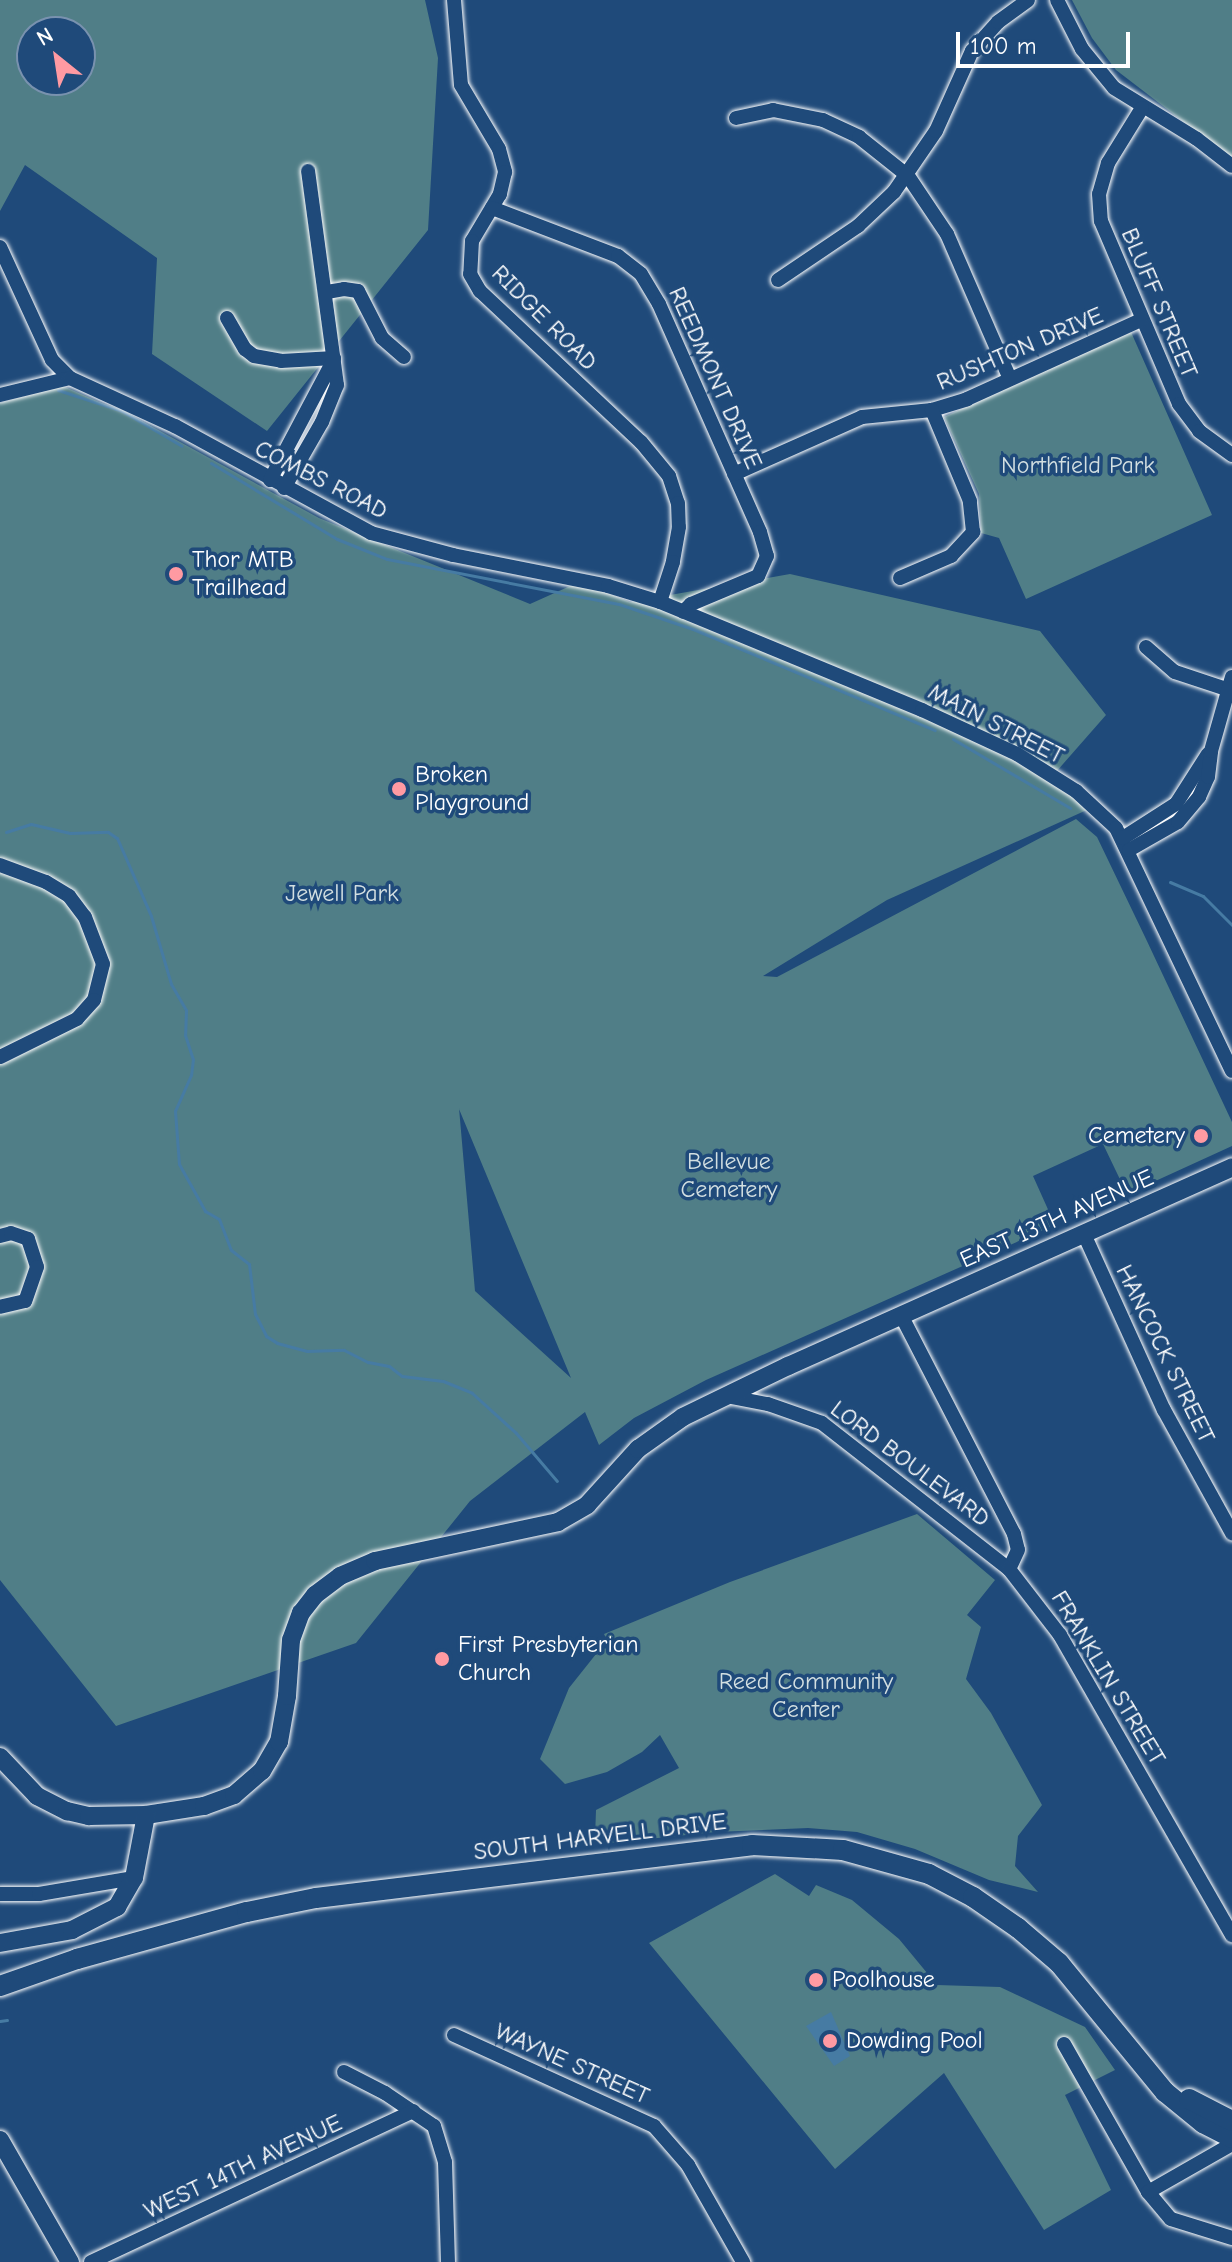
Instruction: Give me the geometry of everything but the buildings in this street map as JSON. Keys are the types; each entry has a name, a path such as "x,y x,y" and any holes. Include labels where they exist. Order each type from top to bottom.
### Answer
{"main road":[{"name":"SOUTH HARVELL DRIVE","path":"0,1986 77,1959 205,1923 316,1898 715,1848 811,1846 904,1865 986,1905 1059,1963 1180,2106 1232,2141"},
{"name":"SOUTH HARVELL DRIVE","path":"1142,2063 1191,2100 1232,2121"}],"street":[{"name":"RIDGE ROAD","path":"454,0 461,85 499,149 505,172 492,208 469,252 474,283 641,442 669,476 678,503 679,527 673,562 660,602"},
{"path":"778,280 858,226 908,176 936,131 972,51 998,22 1028,0"},
{"path":"1057,0 1082,49 1098,71 1142,108 1197,139 1232,166"},
{"name":"BLUFF STREET","path":"1142,108 1108,163 1098,206 1111,252 1188,418 1211,442 1232,455"},
{"path":"736,118 773,110 823,120 859,137 908,176 947,234 1010,379"},
{"path":"284,488 333,400 337,385 327,292 308,171"},
{"name":"REEDMONT DRIVE","path":"492,208 606,249 641,274 659,304 764,542 766,564 752,581 691,604 683,612"},
{"path":"0,247 52,360 70,378"},
{"path":"327,292 344,289 358,291 382,338 404,357"},
{"path":"227,318 245,349 266,360 334,358"},
{"name":"RUSHTON DRIVE","path":"734,474 862,417 932,410 1141,320"},
{"path":"270,480 334,358"},
{"path":"0,395 70,378"},
{"name":"COMBS ROAD","path":"70,378 175,426 351,524 396,541 608,586 683,612"},
{"path":"900,578 951,556 973,532 970,501 932,410"},
{"name":"MAIN STREET","path":"683,612 941,718 1017,754 1091,803 1126,844 1232,1071"},
{"path":"1126,844 1178,822 1190,811 1208,777 1211,751 1231,686 1175,672 1146,647"},
{"path":"0,865 46,882 69,896 85,917 103,964 94,1000 77,1019 0,1057"},
{"name":"EAST 13TH AVENUE","path":"0,1757 29,1789 67,1811 105,1818 146,1815 223,1801 241,1791 262,1771 279,1742 295,1626 310,1601 324,1587 375,1561 558,1522 587,1505 638,1449 665,1428 788,1366 1232,1167"},
{"path":"0,1236 11,1233 28,1239 37,1267 25,1301 0,1307"},
{"name":"HANCOCK STREET","path":"1084,1234 1164,1410 1232,1533"},
{"path":"901,1315 1014,1534 1018,1550 1009,1569"},
{"name":"LORD BOULEVARD","path":"731,1397 790,1410 822,1423 1009,1569"},
{"name":"FRANKLIN STREET","path":"1009,1569 1055,1626 1228,1917 1232,1935"},
{"path":"0,1943 47,1937 93,1922 117,1907 134,1878 146,1815"},
{"path":"0,1894 39,1894 134,1878"},
{"name":"WAYNE STREET","path":"454,2035 654,2126 688,2165 743,2262"},
{"path":"1064,2044 1148,2192 1171,2219 1232,2238"},
{"path":"344,2072 413,2111 434,2126 440,2137 445,2162 445,2261"},
{"name":"WEST 14TH AVENUE","path":"91,2262 413,2111"},
{"path":"0,2140 70,2262"},
{"path":"1148,2192 1232,2141"}],"green space":[{"path":"0,0 425,0 438,58 428,230 267,431 152,354 157,258 25,165 0,211"},
{"path":"1072,0 1232,0 1232,159 1116,70 1092,38"},
{"name":"Northfield Park","path":"1131,332 1212,515 1026,599 999,538 981,533 979,494 944,417"},
{"path":"63,386 140,420 319,518 530,604 579,582 630,602 790,574 1040,631 1106,715 1049,780 1089,809 887,900 763,976 777,977 1076,819 1097,837 1146,939 1232,1122 1232,1146 1127,1194 1103,1144 1033,1176 1055,1225 706,1380 634,1418 599,1445 585,1412 470,1501 356,1643 116,1726 0,1580 0,403","holes":["459,1109 571,1378 475,1291"]},
{"name":"Reed Community Center","path":"917,1514 995,1580 967,1615 981,1627 966,1679 991,1713 1042,1805 1018,1836 1015,1866 1038,1892 989,1880 915,1849 857,1832 808,1828 715,1832 610,1843 595,1838 596,1810 679,1768 660,1735 642,1752 607,1772 565,1784 540,1759 569,1688 600,1649 611,1648 604,1634 730,1582"},
{"path":"775,1874 809,1896 816,1885 852,1900 899,1939 937,1985 1000,1987 1085,2027 1115,2070 1065,2095 1111,2190 1044,2230 944,2073 835,2169 649,1943"}],"water":[{"name":"Dowding Pool","path":"831,2012 850,2056 834,2066 806,2026"}],"waterway":[{"path":"58,390 122,411 182,446"},
{"path":"211,463 337,539 387,559 619,604 693,629 935,730"},
{"path":"953,739 1070,808"},
{"path":"6,832 31,824 70,833 108,832 117,838 151,916 171,984 186,1010 185,1035 193,1059 191,1075 175,1111 179,1164 205,1211 219,1219 231,1250 249,1264 255,1314 266,1336 277,1343 307,1351 344,1350 368,1362 389,1366 402,1376 443,1381 472,1393 516,1433 557,1481"},
{"path":"1170,882 1203,896 1232,925"},
{"path":"0,2021 7,2020"}],"place":[{"name":"Thor MTB Trailhead","path":"176,574"},
{"name":"Broken Playground","path":"399,789"},
{"name":"Cemetery","path":"1201,1136"},
{"name":"First Presbyterian Church","path":"442,1659"},
{"name":"Poolhouse","path":"816,1980"},
{"name":"Dowding Pool","path":"830,2041"}],"park label":[{"name":"Jewell Park","path":"342,894"},
{"name":"Bellevue Cemetery","path":"729,1176"}]}
